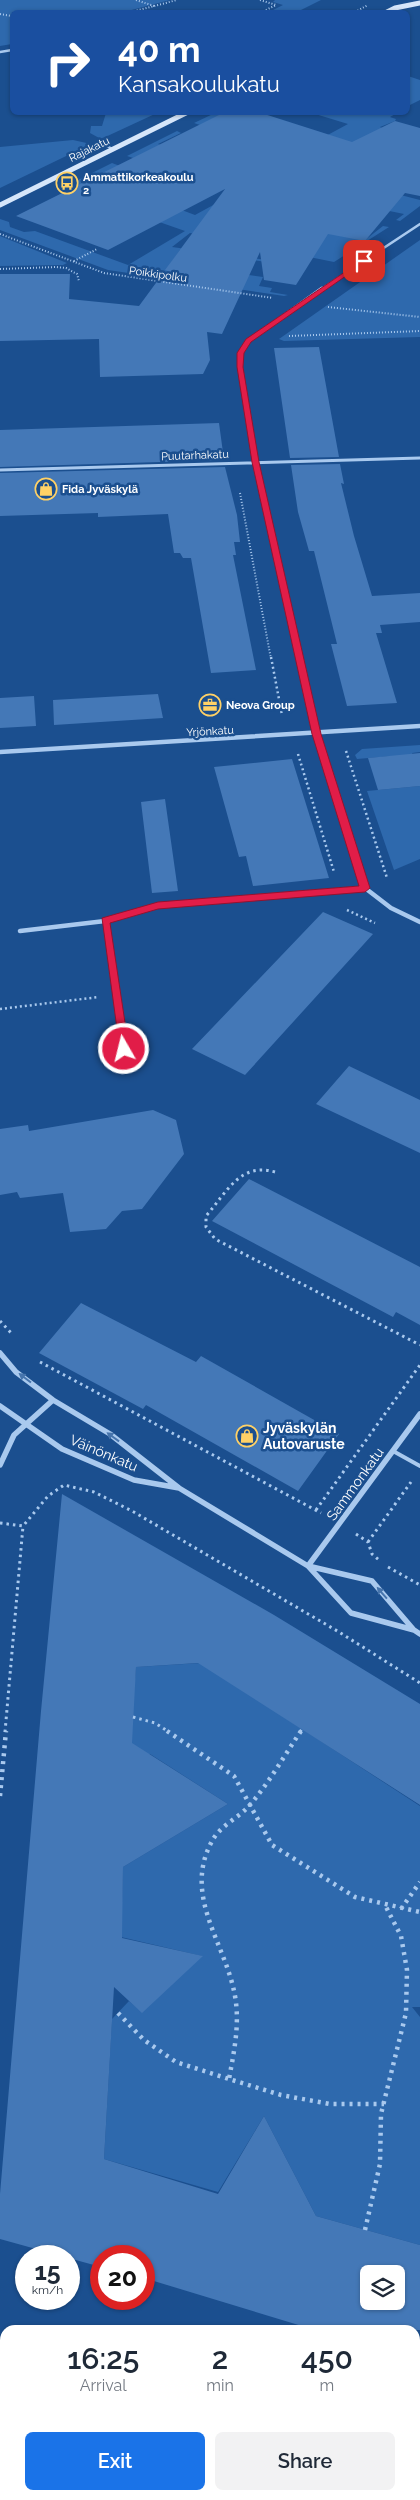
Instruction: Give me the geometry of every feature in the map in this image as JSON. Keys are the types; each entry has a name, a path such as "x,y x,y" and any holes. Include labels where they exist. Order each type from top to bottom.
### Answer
{"main road":[{"path":"394,8 399,0"},
{"path":"390,10 420,3"},
{"name":"Rajakatu","path":"0,205 182,115"}],"street":[{"path":"420,224 301,302 248,341 241,353 240,367 256,462 316,734 365,888 378,901 395,912 420,922"},
{"name":"Puutarhakatu","path":"0,470 420,458"},
{"name":"Yrjönkatu","path":"0,752 316,734 420,726"},
{"path":"20,931 105,921 158,906 365,888"},
{"name":"Väinönkatu","path":"0,1352 16,1372 53,1400 110,1434 179,1488 308,1566 351,1613 414,1630"},
{"path":"0,1465 14,1436 53,1400"},
{"name":"Väinönkatu","path":"0,1406 62,1449 134,1480 179,1488"},
{"name":"Sammonkatu","path":"308,1566 420,1414"},
{"name":"Väinönkatu","path":"308,1566 372,1581 414,1630 420,1634"}],"lane":[{"path":"100,143 113,149"},
{"path":"105,921 124,1049"},
{"path":"393,1451 420,1466"}],"path":[{"path":"136,0 154,6"},
{"path":"138,10 177,0"},
{"path":"260,0 276,5 266,10"},
{"name":"Poikkipolku","path":"0,234 104,273 301,302 319,307 420,317"},
{"path":"74,262 97,250"},
{"path":"0,269 66,268 77,274 79,281"},
{"path":"287,336 420,331"},
{"path":"228,463 229,473 236,475 282,716"},
{"path":"345,748 390,884"},
{"path":"296,751 340,890"},
{"path":"0,1009 116,995"},
{"path":"276,1172 261,1168 245,1172 206,1216 206,1227 215,1239 420,1345"},
{"path":"0,1321 18,1341"},
{"path":"32,1358 340,1524 368,1542 372,1554 383,1564 420,1585"},
{"path":"316,1510 420,1365"},
{"path":"368,1542 414,1478"},
{"path":"0,1796 22,1526 48,1496 64,1485 94,1492 132,1511 339,1632 420,1683"},
{"path":"0,1523 22,1526"},
{"path":"133,1717 155,1723 234,1776 272,1845 355,1897 420,1912"},
{"path":"229,2079 239,2025 233,1984 212,1932 202,1900 202,1870 210,1844 224,1825 249,1806 302,1729"},
{"path":"401,1909 420,1882"},
{"path":"364,2230 380,2164 381,2114 406,2013 407,1970 401,1936 384,1904"},
{"path":"118,2013 144,2040 176,2062 281,2095 330,2104 384,2104"}],"shaded area":[{"path":"0,0 170,0 132,10 10,10 10,44 0,46"},
{"path":"275,0 321,0 301,10 273,10 283,5 273,2"},
{"path":"410,77 420,80 420,100 410,105"},
{"path":"105,115 153,115 101,139 90,133 91,126 102,126"},
{"path":"211,115 231,115 311,144 348,124 319,115 394,115 390,117 396,119 395,121 380,127 382,128 389,192 420,200 420,206 400,221 396,220 404,214 268,186 365,240 383,226 389,227 334,262 190,233 172,247 289,263 288,265 180,250 170,264 263,277 259,286 272,288 270,292 288,295 284,296 108,270 0,230 0,219 9,222 10,227 24,232 35,231 128,265 185,231 62,188 112,163 120,166 179,209 195,215 237,192 127,156 177,131 181,133 158,144 247,174 296,157 194,123"},
{"path":"73,140 91,144 0,188 0,147"},
{"path":"0,236 67,263 63,265 0,266"},
{"path":"420,240 420,337 284,341 279,339"},
{"path":"420,745 420,752 412,753 414,758 392,756 357,759 355,755 362,749"},
{"path":"420,786 420,859 394,870 367,791"},
{"path":"201,1663 420,1806 420,2007 412,2007 420,2017 420,2245 316,2216 264,2116 218,2192 104,2159 112,2019 129,2001 142,2012 202,1956 121,1937 123,1867 228,1804 150,1754 128,1761 136,1667"}],"building":[{"path":"219,115 267,115 352,142 395,121 420,128 420,196 405,193 365,241 328,234 296,285 264,280 260,252 222,334 207,332 210,360 203,374 100,377 99,339 0,341 0,274 70,274 69,299 139,306 164,272 170,272 165,270 225,189 108,250 16,216"},
{"path":"319,347 339,457 290,458 274,348"},
{"path":"219,423 224,460 0,467 0,430"},
{"path":"340,464 344,484 341,483 372,596 420,593 420,622 380,625 382,633 376,633 397,703 347,706 331,644 337,644 314,551 309,551 298,512 291,465"},
{"path":"225,467 237,515 240,542 234,542 236,555 233,555 256,670 211,673 191,558 183,558 180,553 174,553 168,514 98,517 98,513 0,516 0,473"},
{"path":"158,694 163,718 54,725 53,700"},
{"path":"34,696 36,726 0,728 0,698"},
{"path":"420,753 420,786 378,790 368,758"},
{"path":"292,759 329,878 253,886 246,856 239,857 214,767"},
{"path":"165,799 178,891 152,893 141,802"},
{"path":"323,912 373,934 245,1075 192,1049"},
{"path":"349,1066 420,1100 420,1153 316,1104"},
{"path":"153,1110 176,1120 184,1154 142,1209 122,1211 106,1229 70,1232 63,1193 20,1198 17,1192 0,1195 0,1129 28,1125 29,1131"},
{"path":"249,1179 420,1267 420,1325 396,1312 393,1317 212,1221"},
{"path":"81,1303 196,1362 201,1356 339,1434 298,1491 146,1405 143,1409 39,1353"},
{"path":"62,1494 274,1615 420,1704 420,1805 198,1663 136,1667 132,1743 228,1804 123,1867 122,1938 203,1956 142,2013 114,1987 104,2159 218,2194 264,2116 316,2216 420,2245 420,2325 299,2325 155,2281 155,2245 90,2245 90,2264 80,2261 80,2245 22,2245 0,2239 0,2194 41,1711"}],"place":[{"name":"Ammattikorkeakoulu 2","path":"67,183"},
{"name":"Fida Jyväskylä","path":"46,489"},
{"name":"Neova Group","path":"210,705"},
{"name":"Jyväskylän Autovaruste","path":"247,1436"}],"route":[{"path":"124,1049 105,921 158,906 365,888 316,734 256,462 240,367 241,353 248,341 301,302 364,261"}]}
